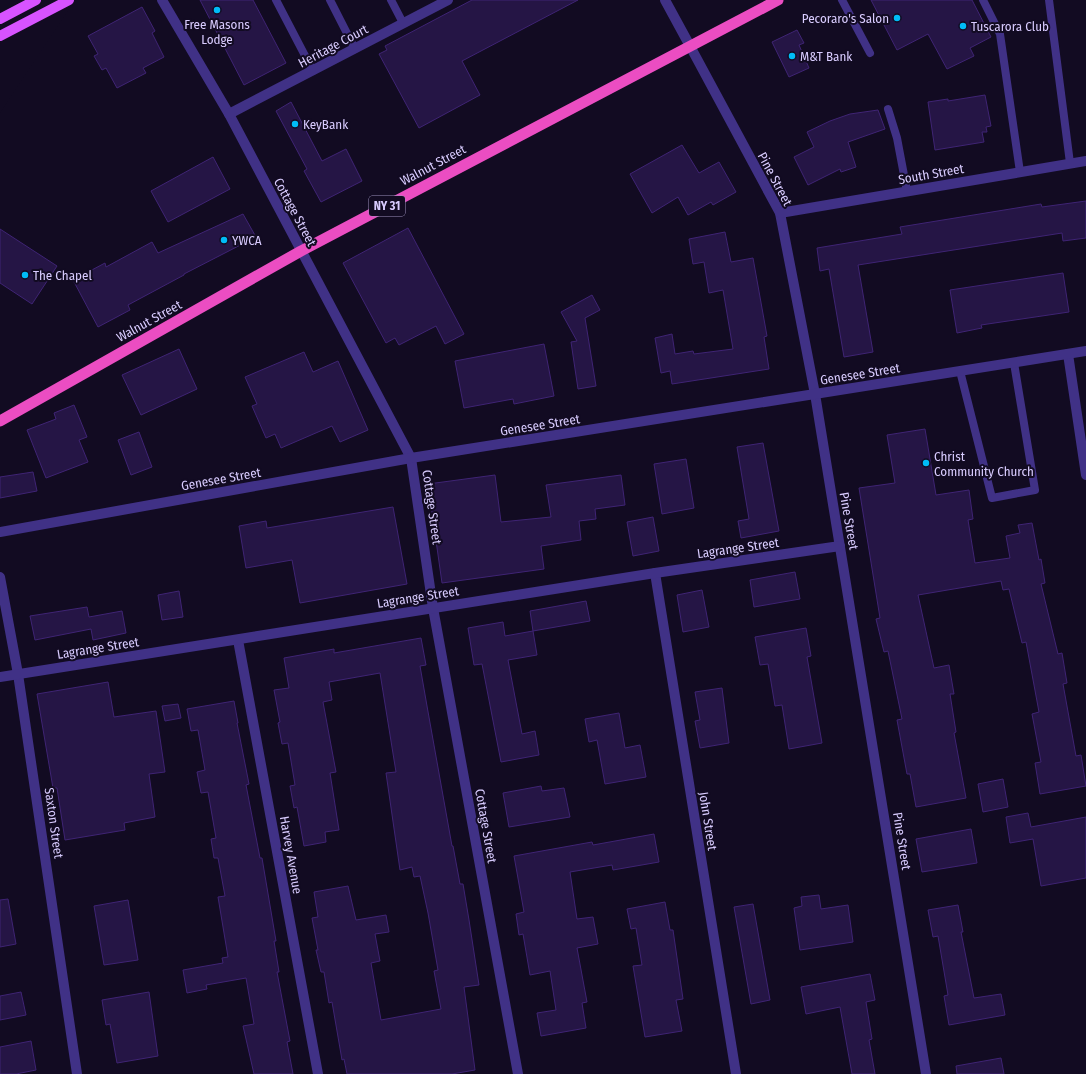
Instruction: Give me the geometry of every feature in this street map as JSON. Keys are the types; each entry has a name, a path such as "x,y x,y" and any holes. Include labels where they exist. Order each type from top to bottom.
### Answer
{"highway":[{"name":"Walnut Street","path":"0,421 301,251 778,0"}],"main road":[{"path":"0,19 36,0"},
{"path":"0,36 70,0"}],"street":[{"name":"Cottage Street","path":"162,0 229,114 411,458 433,608 518,1074"},
{"name":"Heritage Court","path":"229,114 448,0"},
{"name":"Pine Street","path":"665,0 780,213 814,394 840,546 926,1074"},
{"name":"South Street","path":"780,213 1086,161"},
{"name":"Genesee Street","path":"0,532 411,458 1086,351"},
{"path":"1068,354 1086,475"},
{"name":"Lagrange Street","path":"0,677 655,573 840,546"},
{"name":"John Street","path":"655,573 736,1074"},
{"name":"Saxton Street","path":"0,577 18,674 77,1074"},
{"name":"Harvey Avenue","path":"238,640 318,1074"}],"lane":[{"path":"276,0 313,71"},
{"path":"330,0 355,49"},
{"path":"391,0 403,23"},
{"path":"842,0 870,53"},
{"path":"983,0 1000,34 1020,172"},
{"path":"1049,0 1070,163"},
{"path":"888,109 897,138 907,191"},
{"path":"960,371 992,498 1035,490 1014,362"}],"pier":[{"path":"0,0 75,0 0,113"}],"building":[{"path":"200,0 253,0 286,63 244,85"},
{"path":"472,0 578,0 462,61 480,95 419,128 379,54 387,50 385,46"},
{"path":"871,0 972,0 991,37 970,48 974,56 947,69 928,34 897,50"},
{"path":"142,7 155,31 152,33 164,57 143,68 146,73 117,88 106,68 102,70 94,56 98,54 88,36"},
{"name":"M&T Bank","path":"797,30 804,43 799,45 809,68 789,77 772,42"},
{"path":"985,95 991,126 986,127 987,132 982,132 984,142 935,150 928,102 948,99 948,101"},
{"path":"291,102 322,161 346,149 362,181 321,202 304,171 307,169 276,111"},
{"path":"878,110 885,129 848,142 856,167 841,172 840,169 808,185 794,157 814,147 807,132 830,121 850,114"},
{"path":"682,145 699,173 719,162 736,192 713,205 711,202 688,215 678,197 652,213 630,174"},
{"path":"213,157 230,189 168,222 151,191"},
{"path":"1086,201 1086,238 1063,241 1062,233 858,265 873,352 844,357 829,269 820,271 817,248 902,234 900,227 1041,204 1042,207"},
{"path":"243,214 256,237 128,305 130,310 98,327 73,280 105,263 106,267 152,242 158,253"},
{"path":"408,228 464,334 445,344 436,326 399,345 395,338 386,343 343,263"},
{"name":"The Chapel","path":"0,229 57,266 32,304 0,283"},
{"path":"725,232 731,262 753,258 767,336 764,337 769,369 672,384 670,371 661,373 655,338 672,334 675,354 693,351 694,354 733,349 723,290 709,293 704,262 693,264 689,239"},
{"path":"1063,273 1069,312 981,325 982,328 957,333 950,290"},
{"path":"592,295 600,310 585,318 596,386 578,389 571,342 577,341 561,312"},
{"path":"544,344 554,396 514,404 513,399 464,408 455,361"},
{"path":"179,349 197,389 141,415 122,375"},
{"path":"304,352 313,372 338,361 368,430 340,442 332,426 281,448 275,434 266,438 252,406 257,404 245,377"},
{"path":"74,405 87,437 79,440 88,462 46,478 27,430 56,419 54,413"},
{"path":"925,429 936,495 969,490 973,519 968,520 975,563 1010,558 1006,536 1020,533 1018,525 1032,523 1045,583 1041,584 1058,654 1062,653 1067,683 1063,684 1076,756 1081,755 1086,786 1040,794 1035,763 1041,762 1032,714 1039,712 1026,642 1022,643 1009,589 1003,590 1001,581 918,595 934,668 949,665 954,694 950,694 956,732 954,733 966,798 916,807 910,774 907,774 897,720 902,719 888,651 884,652 876,619 880,618 859,488 895,483 887,435"},
{"path":"139,432 152,467 131,475 118,440"},
{"path":"763,443 779,531 741,538 738,521 749,519 737,447"},
{"path":"686,459 694,508 662,514 654,464"},
{"path":"33,472 37,491 0,498 0,477"},
{"path":"495,475 501,522 551,517 546,485 621,475 625,505 595,509 596,519 579,521 581,540 541,546 544,569 442,583 428,484"},
{"path":"393,507 407,584 300,603 292,560 246,568 239,526 266,521 267,528"},
{"path":"653,517 659,551 633,556 627,522"},
{"path":"795,572 800,599 754,607 750,580"},
{"path":"702,590 709,627 683,632 677,595"},
{"path":"179,591 183,617 162,620 158,595"},
{"path":"586,601 590,621 533,631 530,611"},
{"path":"87,607 89,617 122,611 126,633 93,640 91,629 35,640 30,616"},
{"path":"503,622 505,636 533,631 537,655 508,660 522,734 535,731 539,755 501,762 482,664 474,665 468,628"},
{"path":"806,628 811,656 807,657 822,743 789,749 782,705 775,706 768,664 760,665 755,637"},
{"path":"421,638 426,665 420,666 452,846 460,884 463,884 479,985 464,987 475,1070 452,1074 347,1074 344,1059 342,1060 332,1002 329,1003 324,972 321,972 316,950 318,950 312,918 318,917 314,892 348,886 356,920 386,915 389,932 375,934 380,961 371,963 381,1020 441,1009 434,971 438,970 428,913 420,876 414,877 412,867 400,870 386,773 396,772 380,673 329,682 332,700 323,702 336,772 330,773 339,830 325,832 326,842 304,846 297,807 294,808 290,786 295,785 288,743 282,744 278,723 280,722 274,690 289,688 284,658 334,649 334,653"},
{"path":"108,682 114,717 156,711 165,772 149,774 155,817 124,823 125,830 65,840 57,788 53,788 37,694"},
{"path":"722,688 729,743 700,748 695,721 700,720 695,692"},
{"path":"234,701 249,784 246,785 260,858 262,858 276,941 274,941 279,972 277,972 290,1041 287,1042 293,1074 254,1074 243,1026 254,1024 246,978 206,985 207,989 187,993 183,970 223,963 222,958 228,957 218,897 225,896 218,858 214,858 211,839 216,838 208,792 201,793 197,772 205,770 198,730 191,731 187,709"},
{"path":"178,704 181,718 165,721 162,706"},
{"path":"619,713 625,748 640,745 646,777 605,784 597,740 589,742 585,719"},
{"path":"1003,779 1008,807 983,812 978,784"},
{"path":"541,786 542,791 564,788 570,817 509,827 503,793"},
{"path":"1028,813 1031,827 1086,817 1086,878 1041,886 1033,839 1010,843 1006,817"},
{"path":"971,829 977,863 922,872 916,839"},
{"path":"654,834 659,862 613,870 612,865 570,872 577,919 593,917 598,944 577,948 587,1002 582,1003 586,1028 541,1036 537,1013 556,1010 550,971 530,975 523,934 519,935 516,914 524,912 514,856 592,842 593,845"},
{"path":"819,895 821,909 848,905 853,942 800,950 794,908 802,906 801,897"},
{"path":"8,899 16,944 0,947 0,900"},
{"path":"128,900 138,960 104,965 94,906"},
{"path":"665,902 670,930 673,930 683,999 676,1000 682,1031 645,1037 633,966 642,965 636,928 631,929 627,909"},
{"path":"753,904 770,1000 751,1004 734,907"},
{"path":"958,905 963,932 961,932 974,998 1001,994 1005,1015 949,1025 944,996 948,995 938,936 933,937 928,910"},
{"path":"870,974 875,1000 866,1002 872,1039 869,1040 875,1074 852,1074 840,1007 806,1014 801,987"},
{"path":"21,992 26,1015 0,1020 0,996"},
{"path":"149,992 158,1056 117,1063 110,1024 106,1025 102,1000"},
{"path":"31,1041 36,1070 16,1074 0,1074 0,1047"},
{"path":"1001,1058 1004,1074 957,1074 956,1066"}],"place":[{"name":"Free Masons Lodge","path":"217,10"},
{"name":"Pecoraro's Salon","path":"897,18"},
{"name":"Tuscarora Club","path":"963,26"},
{"name":"M&T Bank","path":"792,56"},
{"name":"KeyBank","path":"295,124"},
{"name":"YWCA","path":"224,240"},
{"name":"The Chapel","path":"25,275"},
{"name":"Christ Community Church","path":"926,463"}]}
